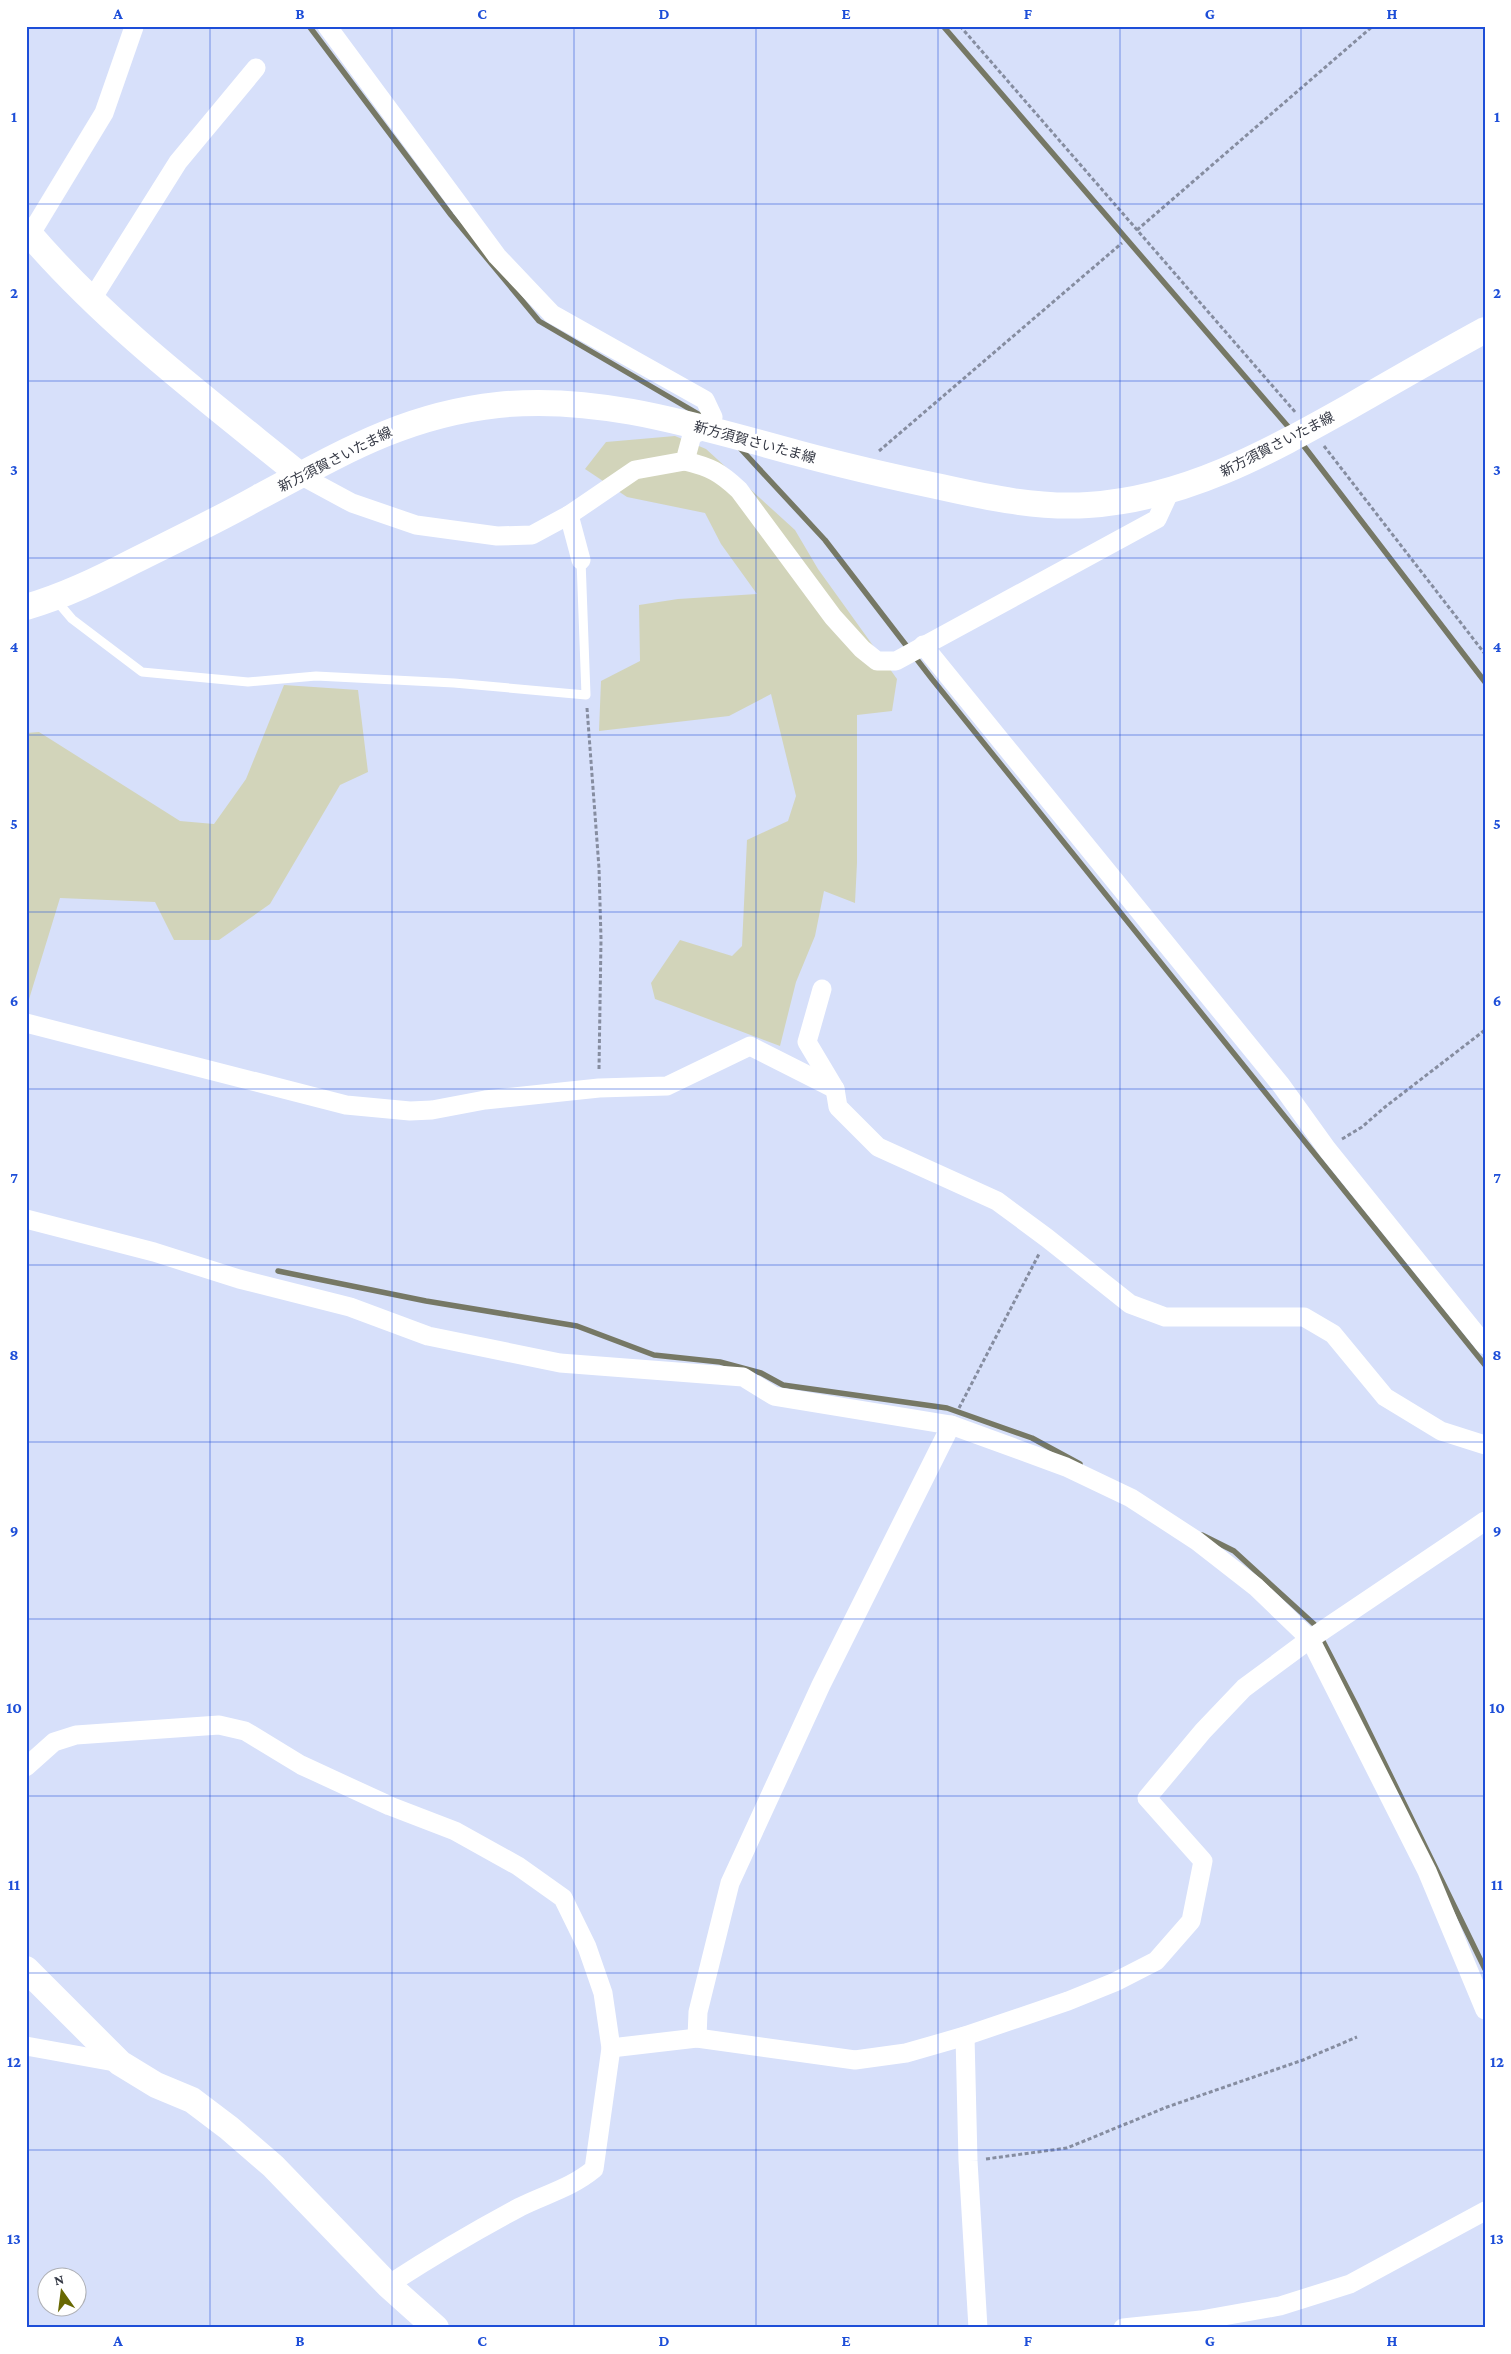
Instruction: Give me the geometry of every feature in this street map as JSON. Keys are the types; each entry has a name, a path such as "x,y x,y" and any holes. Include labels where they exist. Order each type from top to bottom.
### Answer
{"main road":[{"path":"28,233 58,268 134,339 300,475"},
{"name":"新方須賀さいたま線","path":"26,607 55,599 217,520 361,442 402,425 449,413 498,405 542,403 600,407 706,429 858,470 1015,503 1053,505 1105,503 1170,491 1243,464 1310,429 1485,330"},
{"path":"26,1969 120,2064 156,2086 192,2100 229,2128 273,2166 388,2285 436,2328"}],"street":[{"path":"327,26 497,256 552,314 705,400 713,418 706,429 692,435 684,461"},
{"path":"28,233 104,113 134,27"},
{"path":"92,299 178,162 256,68"},
{"path":"300,475 352,503 416,525 497,536 532,535 569,515 635,470 684,461 707,466 720,472 739,490 833,616 862,649 877,661 896,661 1156,519 1170,491"},
{"path":"569,515 581,560"},
{"path":"923,645 1281,1085 1327,1149 1485,1345"},
{"path":"822,989 807,1042 835,1089 838,1107 878,1147 997,1202 1047,1238 1130,1304 1165,1317 1304,1317 1333,1334 1385,1396 1441,1430 1485,1445"},
{"path":"26,1023 346,1105 410,1111 432,1110 485,1100 599,1088 667,1086 750,1046 835,1089"},
{"path":"26,1218 154,1252 239,1279 350,1307 428,1336 560,1363 742,1377 774,1396 951,1425 1066,1467 1131,1498 1197,1541 1256,1587 1310,1640 1426,1872 1485,2010"},
{"path":"697,2038 698,2012 730,1883 821,1685 951,1425"},
{"path":"611,2048 697,2038 855,2060 906,2054 1068,2001 1156,1961 1191,1921 1203,1861 1147,1798 1203,1731 1244,1688 1310,1640 1485,1521"},
{"path":"26,1767 54,1742 76,1735 219,1725 245,1731 301,1765 390,1806 455,1831 518,1866 563,1898 587,1947 603,1993 611,2048 594,2169 578,2182 522,2206 438,2252 388,2285"},
{"path":"965,2036 968,2161 978,2328"},
{"path":"26,2046 120,2064"},
{"path":"1123,2328 1201,2320 1280,2306 1350,2284 1485,2212"}],"lane":[{"path":"55,599 72,619 142,672 248,682 316,676 454,683 586,695 581,560"}],"path":[{"path":"960,26 1310,429 1485,654"},
{"path":"1137,230 1373,26"},
{"path":"858,470 1122,243"},
{"path":"586,695 599,868 601,939 599,1088"},
{"path":"1327,1149 1362,1127 1485,1030"},
{"path":"951,1425 1047,1238"},
{"path":"968,2161 1067,2148 1167,2107 1303,2060 1357,2037"}],"green space":[{"path":"675,436 706,449 795,530 818,569 897,679 892,711 857,715 857,863 855,903 824,891 815,936 796,982 780,1046 655,999 651,983 680,940 732,956 742,946 747,840 788,821 796,796 771,694 729,716 599,731 601,681 640,661 639,605 678,599 757,594 721,544 705,513 627,497 585,469 606,442"},
{"path":"284,685 358,690 368,772 340,785 270,904 219,940 174,940 155,902 60,898 26,1009 26,733 39,732 180,821 214,824 246,779"}],"waterway":[{"path":"309,26 451,215 539,321 700,415"},
{"path":"943,26 1291,430"},
{"path":"1300,441 1485,682"},
{"path":"738,446 825,540 932,679 1485,1365"},
{"path":"278,1271 426,1301 577,1326 654,1355 720,1362 761,1373 783,1385 947,1408 1032,1438 1080,1464"},
{"path":"1202,1535 1234,1551 1314,1624 1356,1705 1485,1969"}]}
